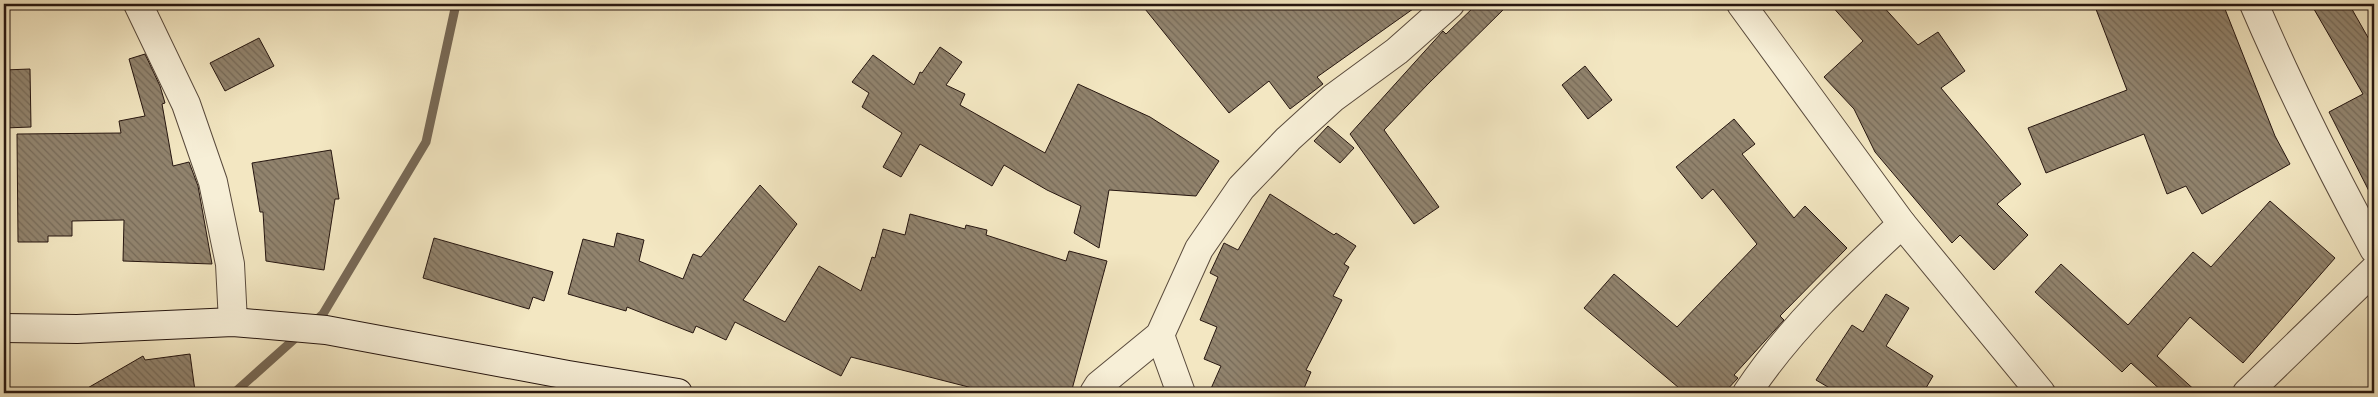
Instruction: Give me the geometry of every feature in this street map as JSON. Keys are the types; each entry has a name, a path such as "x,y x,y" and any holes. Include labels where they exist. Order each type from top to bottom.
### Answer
{"street":[{"path":"138,4 186,104 212,182 230,264 233,322"},
{"path":"1094,393 1098,385 1160,335 1199,249 1241,188 1288,139 1333,98 1397,51 1450,4"},
{"path":"1741,4 1902,224 2041,393"},
{"path":"2254,4 2285,77 2320,148 2374,249"},
{"path":"1747,393 1796,329 1858,265 1902,224"},
{"path":"2248,393 2374,270"},
{"path":"4,328 76,329 233,322 326,330 568,376 678,393"},
{"path":"1160,335 1181,393"}],"building":[{"path":"1141,4 1420,4 1317,77 1323,84 1290,109 1269,81 1229,113"},
{"path":"1477,4 1509,4 1384,130 1439,207 1414,224 1350,134 1443,31 1446,34"},
{"path":"1830,4 1881,4 1918,45 1938,32 1965,71 1941,88 2021,184 1997,204 2028,235 1994,270 1960,235 1952,243 1875,152 1854,109 1824,77 1863,41"},
{"path":"2094,4 2223,4 2275,136 2290,164 2202,214 2186,186 2167,194 2144,134 2046,173 2028,128 2127,90"},
{"path":"2311,4 2349,4 2374,48 2374,201 2329,112 2363,94"},
{"path":"259,38 274,66 225,91 210,63"},
{"path":"940,47 962,62 946,85 965,94 960,105 1045,153 1078,84 1150,117 1219,161 1196,196 1109,190 1099,248 1074,233 1081,206 1047,190 1004,165 992,186 920,144 901,177 883,167 902,133 862,107 869,93 852,82 873,55 914,85 920,72 922,73"},
{"path":"145,54 160,86 165,103 162,104 173,166 189,162 198,186 212,264 123,261 124,220 72,221 72,236 48,236 48,242 18,242 17,134 121,133 119,121 145,116 129,59"},
{"path":"1585,66 1612,100 1588,119 1562,85"},
{"path":"30,69 31,127 4,128 4,70"},
{"path":"1734,119 1755,144 1742,154 1794,218 1805,206 1847,248 1780,316 1784,320 1734,375 1738,378 1724,393 1685,393 1584,308 1614,274 1677,327 1757,244 1713,189 1702,199 1676,167"},
{"path":"1328,126 1354,148 1340,163 1314,141"},
{"path":"331,150 339,199 335,199 324,270 266,261 263,212 260,212 252,163"},
{"path":"760,185 797,224 743,300 785,322 819,266 861,291 872,257 875,258 883,229 905,235 910,214 965,229 966,225 987,230 986,235 1066,261 1069,251 1107,261 1071,393 992,393 851,357 841,376 735,322 726,340 696,326 693,333 627,307 626,311 568,294 583,239 614,247 617,233 644,240 639,261 683,279 693,254 701,257"},
{"path":"1270,194 1334,235 1336,233 1356,246 1344,264 1349,267 1333,296 1342,300 1306,370 1311,372 1302,393 1209,393 1221,366 1204,359 1217,327 1200,320 1218,277 1210,273 1224,243 1238,250"},
{"path":"2270,201 2335,258 2243,363 2190,317 2157,356 2198,393 2164,393 2131,363 2122,372 2035,292 2061,264 2128,325 2193,252 2211,267"},
{"path":"434,238 553,272 544,301 533,297 529,309 423,278"},
{"path":"1886,294 1909,308 1886,346 1933,376 1923,393 1838,393 1816,380 1852,325 1863,332"},
{"path":"190,354 195,391 79,393 143,356 145,360"}],"waterway":[{"path":"314,322 323,314 426,142 456,4"},
{"path":"234,393 300,334"}]}
